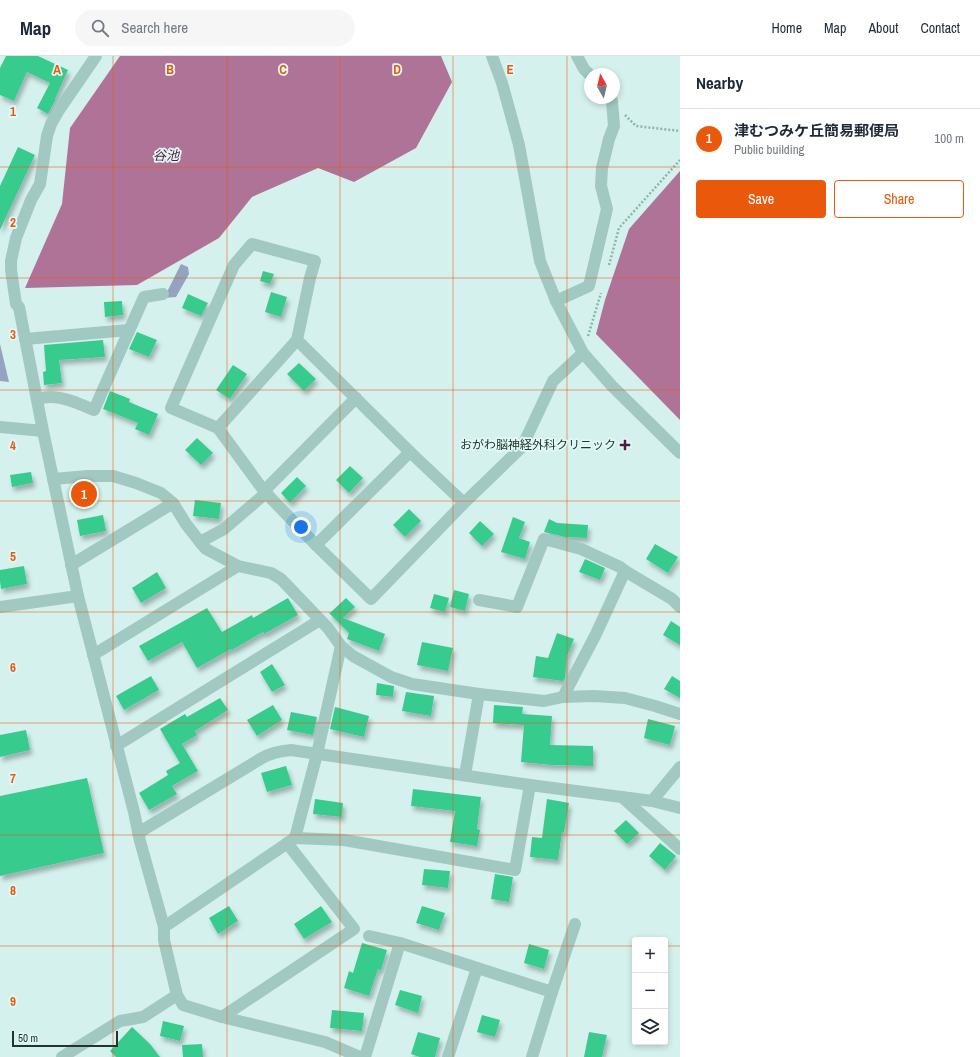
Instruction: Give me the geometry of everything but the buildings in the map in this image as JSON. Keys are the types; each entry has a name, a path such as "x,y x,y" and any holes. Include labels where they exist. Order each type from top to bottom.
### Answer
{"street":[{"path":"96,56 51,124 47,136 40,184 31,200 16,238 11,261 11,270 16,304 19,307 43,431 78,596 138,832 164,927 164,940 177,995 183,1005 222,1017 325,1042 360,1057"},
{"path":"492,56 502,83 519,145 540,261 556,301 583,352 612,386 680,453"},
{"path":"577,56 584,69"},
{"path":"556,301 589,286 607,209 601,186 602,168 614,126 611,104"},
{"path":"218,428 297,340 315,261 252,244 234,265 171,408 218,428 265,492 371,599 464,503 522,447 553,381 583,352"},
{"path":"37,399 49,397 62,398 94,410 144,297 163,294"},
{"path":"25,339 129,330"},
{"path":"297,340 410,452 464,503"},
{"path":"200,542 224,529 265,492 356,398"},
{"path":"0,427 43,431"},
{"path":"316,545 410,452"},
{"path":"53,479 88,476 113,476 161,493 173,503 186,524 206,549 238,566 271,573 281,579 328,628 341,646 353,656 391,677 412,684 480,694 544,701 563,697 594,696 624,698 680,714"},
{"path":"71,565 173,503"},
{"path":"479,600 517,607 544,539 581,549 620,566 625,571 672,599 680,607"},
{"path":"93,655 238,566"},
{"path":"563,697 596,634 625,571"},
{"path":"0,607 78,596"},
{"path":"116,746 320,620"},
{"path":"291,840 317,754 341,646"},
{"path":"465,776 480,694"},
{"path":"138,832 270,753 291,750 530,786 652,801 680,808"},
{"path":"652,801 680,766"},
{"path":"164,927 291,840 344,840 516,870 530,786"},
{"path":"622,798 680,849"},
{"path":"222,1017 354,929 291,840"},
{"path":"532,1057 575,924"},
{"path":"369,936 400,944 552,992"},
{"path":"365,1057 400,944"},
{"path":"448,1057 477,968"},
{"path":"62,1057 120,1021 143,1017 177,995"}],"path":[{"path":"615,104 636,126 680,130"},
{"path":"607,272 619,228 680,160"},
{"path":"583,352 602,287"}],"shaded area":[{"path":"181,264 188,267 189,274 176,297 163,298 167,292"},
{"path":"0,344 9,382 0,381"}],"water":[{"name":"谷池","path":"120,56 441,56 452,82 416,148 354,182 318,168 252,197 219,238 137,285 25,288 62,204 70,128"},
{"path":"680,171 680,420 596,334 605,300 629,229"}],"place":[{"name":"おがわ脳神経外科クリニック","path":"625,445"},
{"name":"津むつみケ丘簡易郵便局","path":"84,494"}]}
